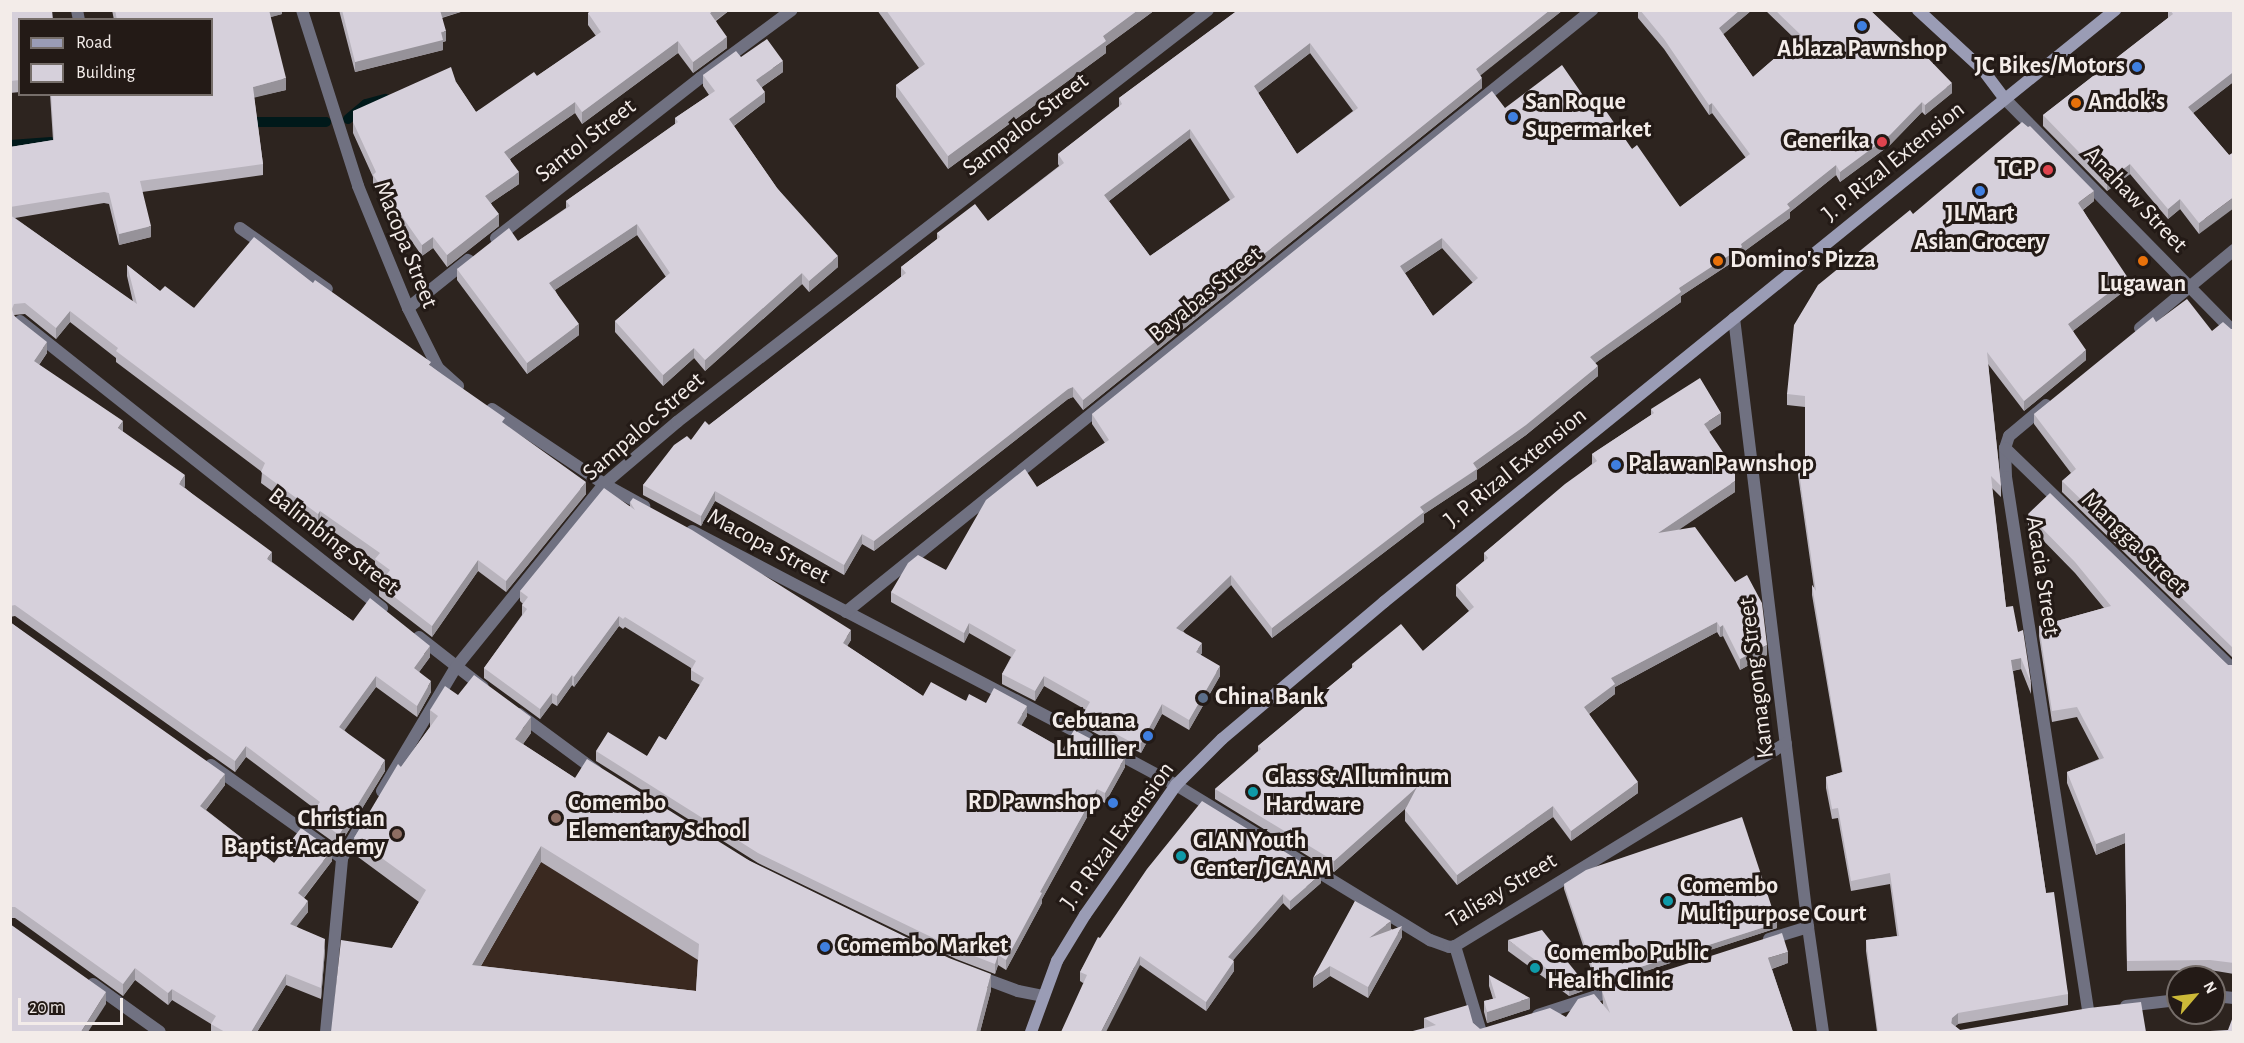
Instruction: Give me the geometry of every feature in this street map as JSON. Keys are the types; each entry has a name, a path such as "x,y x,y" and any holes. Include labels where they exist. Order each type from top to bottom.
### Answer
{"main road":[{"path":"1918,10 1983,70 2005,99"},
{"name":"J. P. Rizal Extension","path":"1031,1032 1057,961 1085,915 1176,785 1222,739 1383,602 2115,10"}],"street":[{"name":"Macopa Street","path":"302,10 358,186 408,308 438,368 472,396 604,484 657,512"},
{"name":"Santol Street","path":"408,308 700,78 792,10"},
{"name":"Sampaloc Street","path":"378,797 456,667 604,484 676,422 1208,10"},
{"name":"Bayabas Street","path":"846,612 1592,10"},
{"name":"Anahaw Street","path":"2005,99 2234,332"},
{"path":"240,228 334,294"},
{"path":"2125,340 2234,250"},
{"name":"Kamagong Street","path":"1734,318 1808,927 1823,1032"},
{"name":"Balimbing Street","path":"21,321 391,615"},
{"path":"419,354 438,368"},
{"path":"2005,448 2014,430 2061,393"},
{"name":"Mangga Street","path":"2005,448 2234,670"},
{"name":"Acacia Street","path":"2005,448 2008,494 2093,1010 2166,1001"},
{"name":"Macopa Street","path":"678,523 1176,785"},
{"path":"409,630 492,694"},
{"path":"511,708 603,776"},
{"name":"Talisay Street","path":"1176,785 1430,940 1444,946 1455,946 1786,743"},
{"path":"196,754 342,858"},
{"path":"326,1032 342,858 366,818"},
{"path":"1751,945 1808,927"},
{"path":"1455,946 1488,1031"},
{"path":"964,971 1018,990 1043,996"},
{"path":"85,979 160,1032"},
{"path":"1529,1018 1628,986"}],"shaded area":[{"name":"Comembo Elementary School","path":"514,744 766,891 753,1032 367,1032"}],"building":[{"path":"10,10 52,10 53,18 18,18 18,80 10,81"},
{"path":"115,10 269,10 286,78 253,87 263,164 140,181 151,226 119,234 109,193 10,207 10,147 54,140 51,96 213,96 213,18 117,18"},
{"path":"342,10 440,10 446,31 441,32 443,40 355,62"},
{"path":"592,10 714,10 710,13 727,37 693,62 678,41 582,112 575,102 504,152 519,172 485,196 499,214 447,255 433,237 422,245 373,175 376,172 353,122 353,111 451,67 456,82 476,112 534,72 537,76 601,32 588,13"},
{"path":"886,10 1138,10 1103,36 1106,41 948,156 896,85 925,64"},
{"path":"1238,10 1550,10 1476,69 1482,78 1083,400 1073,387 1068,389 874,541 862,534 844,565 715,491 701,516 643,485 674,445 687,436 691,440 705,421 709,425 906,273 901,267 940,237 937,233 975,204 988,221 1064,163 1058,154 1122,104 1119,98","holes":["1310,43 1358,108 1297,154 1254,86","1190,129 1235,197 1150,256 1104,195"]},
{"path":"1640,10 1740,10 1719,28 1753,77 1801,35 1775,10 1870,10 1920,57 1923,53 1952,83 1925,105 1922,102 1890,135 1840,172 1836,165 1787,204 1790,208 1741,244 1742,247 1679,288 1681,292 1590,357 1598,366 1526,425 1473,463 1477,469 1420,507 1424,512 1272,628 1231,575 1176,628 1202,643 1196,652 1220,666 1189,720 1162,704 1141,743 1135,740 1133,743 1082,716 1090,702 1044,676 1035,691 1002,674 1016,650 969,623 964,633 891,592 908,563 918,555 946,570 986,500 1025,469 1037,487 1109,440 1092,414 1492,91 1505,108 1562,65 1598,117 1606,111 1632,149 1637,145 1680,207 1750,154 1712,103 1709,105 1664,39","holes":["1442,238 1478,278 1433,316 1400,266"]},
{"path":"2170,10 2234,10 2234,75 2232,73 2188,107 2229,155 2234,152 2234,197 2199,223 2180,199 2168,209 2130,164 2107,181 2043,115 2173,14"},
{"path":"767,39 783,61 756,80 765,92 729,119 777,188 838,256 809,281 802,273 705,360 694,348 663,375 615,321 670,273 637,224 549,283 579,324 527,363 457,269 509,228 518,241 570,206 566,201 678,122 675,118 715,91 703,75 736,51 741,57"},
{"path":"2022,122 2030,126 2094,191 2078,203 2128,278 2068,324 2086,350 2024,401 1987,352 2001,486 1991,476 2006,607 2013,606 2018,632 2023,630 2031,683 2021,658 2011,660 2046,893 2054,892 2068,994 1958,1013 1952,1018 1951,1023 1960,1030 2089,1008 2141,1002 2146,1032 1878,1032 1866,940 1899,936 1890,873 1851,881 1838,808 1832,809 1826,777 1843,772 1812,585 1816,591 1798,465 1805,464 1805,396 1787,394 1794,325 1818,285 1910,210 1913,214"},
{"path":"10,215 137,304 127,265 160,291 165,286 194,308 254,237 313,283 315,280 431,362 429,365 505,418 502,422 586,482 506,581 478,560 432,626 379,585 390,570 375,559 380,553 320,511 318,514 261,472 265,463 116,351 118,348 70,311 56,328 25,303 14,304 12,309 14,316 47,342 34,361 123,421 118,428 185,475 179,484 272,552 267,559 353,621 370,598 430,646 414,668 431,681 417,706 376,676 339,727 385,760 339,835 311,814 320,802 246,746 235,761 15,605 10,606"},
{"path":"2187,299 2212,331 2223,322 2234,329 2234,649 2062,481 2076,469 2034,414 2153,317 2156,322"},
{"path":"1700,378 1721,413 1704,424 1735,470 1735,481 1658,533 1695,527 1735,582 1747,575 1762,603 1767,645 1740,659 1723,625 1720,627 1717,622 1611,678 1615,684 1584,707 1638,782 1571,831 1553,806 1457,875 1405,810 1417,787 1334,861 1215,789 1261,749 1258,746 1401,624 1423,651 1474,607 1456,585 1488,558 1484,553 1565,484 1597,461 1592,454 1654,413 1651,409"},
{"path":"604,488 635,510 630,502 633,498 692,530 851,630 843,643 923,696 931,682 966,701 969,694 986,703 994,688 1027,706 1017,723 1063,749 1074,730 1125,757 1105,793 1097,789 1040,892 1042,893 1006,960 998,955 995,964 956,949 758,853 596,751 608,732 647,756 659,736 666,740 704,678 691,670 696,661 625,617 623,619 619,616 574,677 572,675 557,696 552,693 540,709 484,668 527,609 522,605 528,597 520,591"},
{"path":"2050,493 2228,665 2234,665 2234,963 2210,960 2127,961 2125,833 2096,844 2067,772 2104,758 2077,707 2052,711 2039,626 2111,606 2075,562 2028,514"},
{"path":"10,622 225,774 200,806 274,863 301,828 332,850 298,893 308,901 290,924 325,939 321,988 286,974 251,1032 225,1032 211,1024 216,1016 172,989 168,993 135,968 123,984 15,907 10,907"},
{"path":"474,675 531,717 515,739 575,778 587,759 750,861 949,958 991,974 976,1032 331,1032 341,940 392,948 426,890 354,838 398,764 401,767 438,716 430,710 445,686 458,695","holes":["541,846 699,944 696,991 472,965"]},
{"path":"1202,801 1321,874 1290,901 1283,894 1228,957 1234,961 1206,1002 1140,956 1101,1032 1061,1032 1087,975 1080,972 1098,937 1100,938 1147,869"},
{"name":"Comembo Multipurpose Court","path":"1742,817 1777,923 1597,981 1564,884 1586,870"},
{"path":"1355,901 1391,921 1369,938 1402,926 1368,987 1330,966 1313,978"},
{"path":"10,924 106,992 81,1032 10,1032"},
{"path":"1542,930 1583,981 1569,985 1508,940"},
{"path":"1782,933 1788,952 1768,958 1793,1032 1409,1032 1436,1025 1424,1018 1468,1005 1473,1023 1480,1029 1550,1008 1566,1017 1578,999 1594,994 1610,1013 1602,991"},
{"path":"1489,975 1530,998 1487,1012 1484,1001 1496,998"},
{"path":"2234,1014 2234,1032 2192,1032 2228,1030"}],"waterway":[{"path":"348,119 366,104 385,99"},
{"path":"245,122 326,122"},
{"path":"10,145 51,142"}],"place":[{"name":"Ablaza Pawnshop","path":"1862,26"},
{"name":"JC Bikes/Motors","path":"2137,67"},
{"name":"Andok's","path":"2076,103"},
{"name":"San Roque Supermarket","path":"1513,117"},
{"name":"Generika","path":"1882,142"},
{"name":"TGP","path":"2048,170"},
{"name":"JL Mart Asian Grocery","path":"1980,191"},
{"name":"Domino's Pizza","path":"1718,261"},
{"name":"Lugawan","path":"2143,261"},
{"name":"Palawan Pawnshop","path":"1616,465"},
{"name":"China Bank","path":"1203,698"},
{"name":"Cebuana Lhuillier","path":"1148,736"},
{"name":"Glass & Alluminum Hardware","path":"1253,792"},
{"name":"RD Pawnshop","path":"1113,803"},
{"name":"Comembo Elementary School","path":"556,818"},
{"name":"Christian Baptist Academy","path":"397,834"},
{"name":"GIAN Youth Center/JCAAM","path":"1181,856"},
{"name":"Comembo Multipurpose Court","path":"1668,901"},
{"name":"Comembo Market","path":"825,947"},
{"name":"Comembo Public Health Clinic","path":"1535,968"}]}
